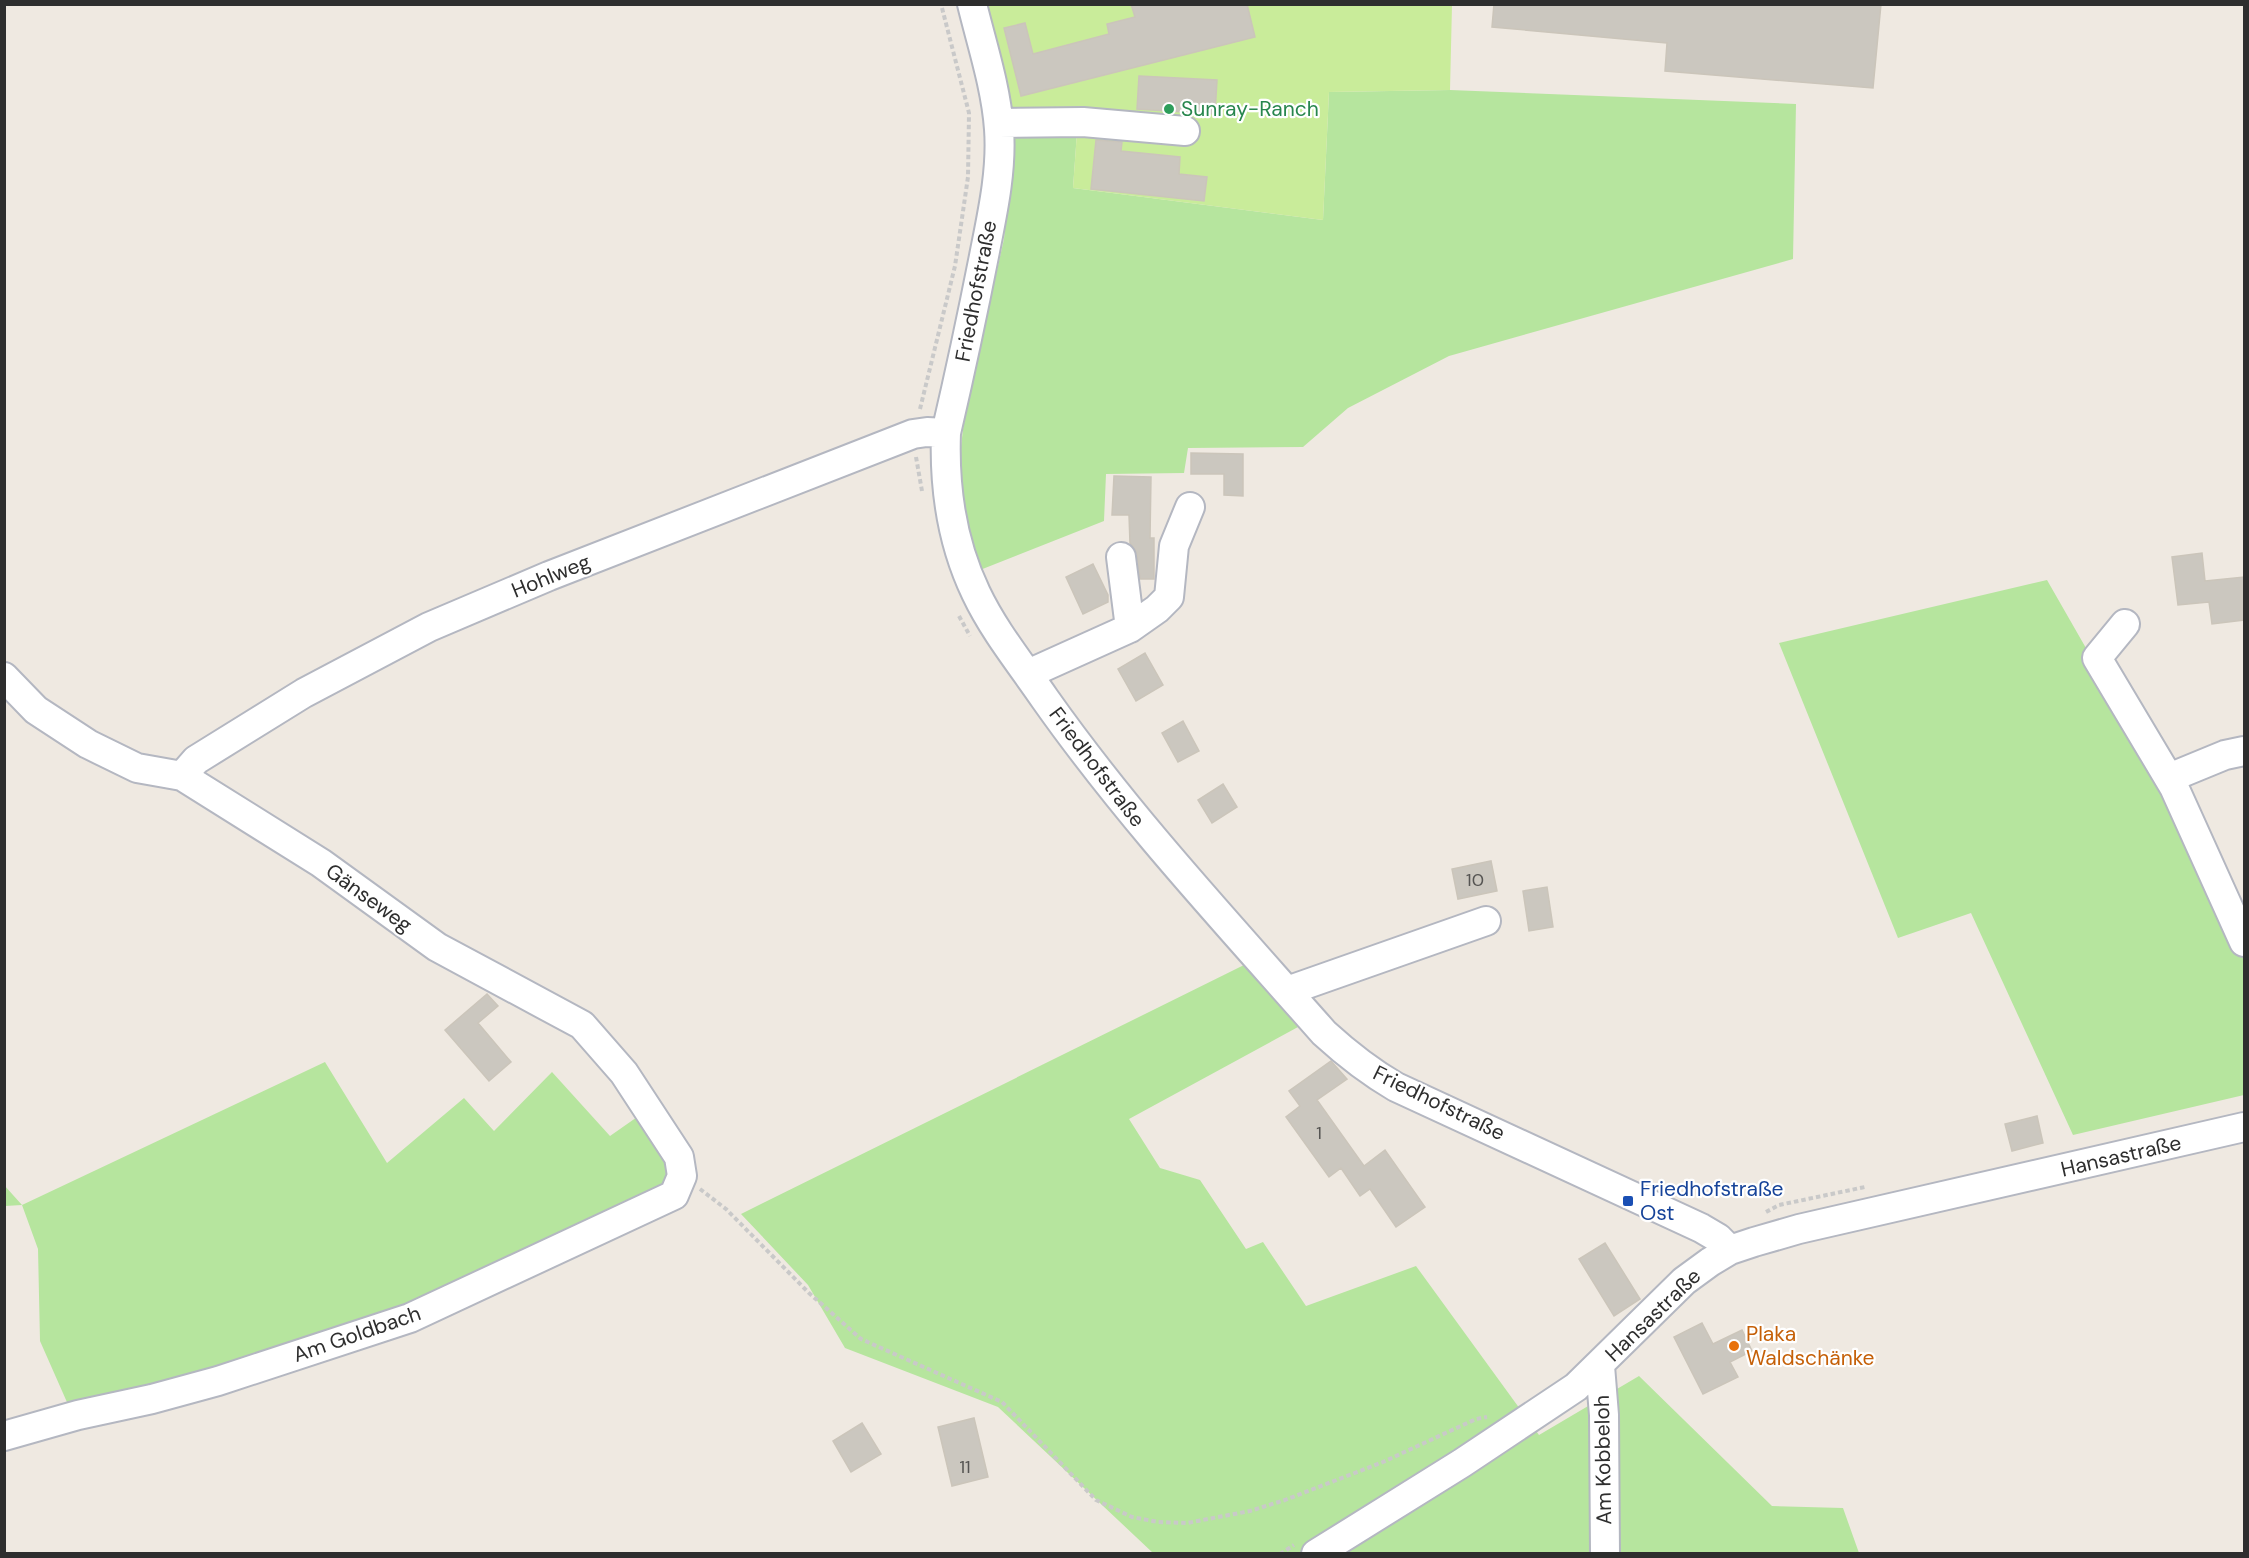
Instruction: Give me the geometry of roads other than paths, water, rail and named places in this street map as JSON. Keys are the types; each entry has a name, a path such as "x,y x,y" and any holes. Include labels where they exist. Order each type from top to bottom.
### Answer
{"street":[{"name":"Friedhofstraße","path":"972,4 994,90 999,123 998,176 990,227 946,433 946,486 964,563 976,593 994,626 1064,726 1150,836 1324,1033 1348,1055 1396,1087 1701,1228 1718,1238 1730,1251"},
{"path":"999,123 1083,122 1185,131"},
{"name":"Hohlweg","path":"182,776 196,760 304,693 429,627 549,576 914,434 946,433"},
{"path":"1028,674 1130,628 1157,609 1169,597 1174,546 1190,507"},
{"path":"1121,557 1130,628"},
{"path":"2125,624 2097,658 2169,778 2244,942"},
{"name":"Gänseweg","path":"4,677 36,710 88,744 137,768 182,776 321,863 437,947 582,1025 624,1073 679,1157 682,1176"},
{"path":"2169,778 2225,755 2244,751"},
{"path":"1287,991 1485,921"},
{"name":"Hansastraße","path":"1316,1554 1511,1431 1576,1387 1600,1366 1684,1281 1730,1251 1799,1229 2244,1127"},
{"name":"Am Goldbach","path":"4,1436 78,1415 152,1399 218,1381 410,1318 674,1195 682,1176"},
{"name":"Am Kobbeloh","path":"1600,1366 1604,1415 1605,1554"}],"place":[{"name":"Sunray-Ranch","path":"1169,109"},
{"name":"Friedhofstraße Ost","path":"1628,1201"},
{"name":"Plaka Waldschänke","path":"1734,1346"}]}
